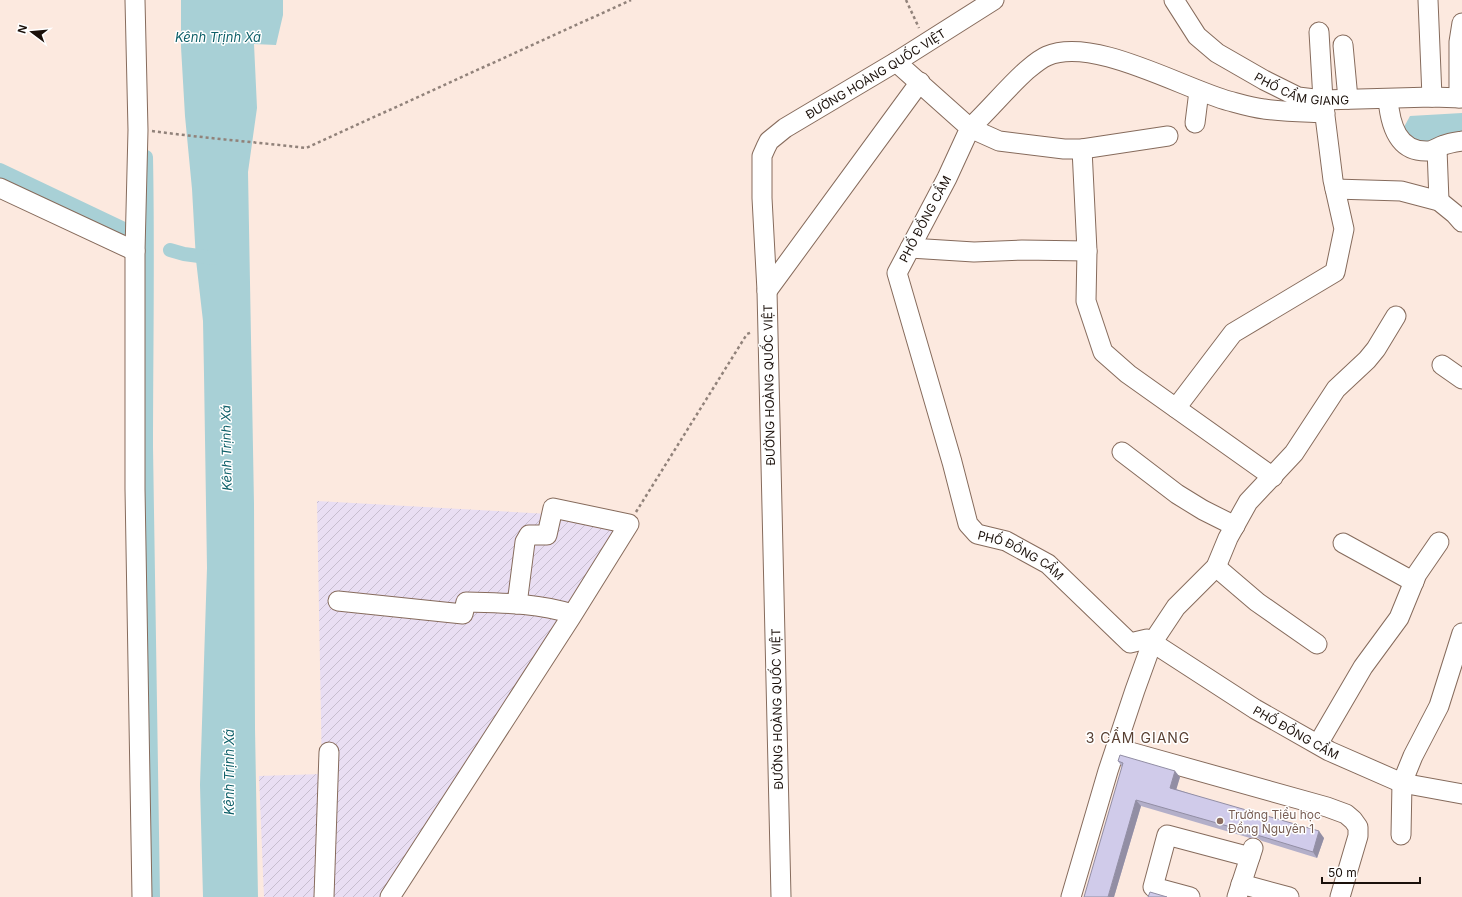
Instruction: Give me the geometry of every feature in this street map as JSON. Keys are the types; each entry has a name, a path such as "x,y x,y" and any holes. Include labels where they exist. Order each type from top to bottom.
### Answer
{"street":[{"path":"135,0 138,130 135,251 135,481 142,897"},
{"name":"ĐƯỜNG HOÀNG QUỐC VIỆT","path":"781,897 768,323 761,168 762,156 766,147 777,134 785,128 896,62 994,0"},
{"name":"PHỐ CẨM GIANG","path":"1174,0 1197,36 1217,53 1264,80 1324,106 1348,99 1432,97 1460,98"},
{"path":"1428,0 1432,97"},
{"path":"1460,98 1459,42 1462,23"},
{"path":"1176,408 1233,334 1335,272 1344,229 1335,189 1324,106 1319,32"},
{"path":"1343,45 1348,99"},
{"name":"PHỐ ĐỒNG CẨM","path":"1324,106 1264,109 1228,101 1123,61 1086,52 1059,52 1046,56 1020,76 970,128 947,178 897,273 952,462 968,524 976,534 1006,541 1048,564 1130,643 1147,640 1255,709 1329,751 1402,783 1462,794"},
{"path":"896,62 970,128 999,141 1064,149 1082,149 1168,136"},
{"path":"767,291 920,82"},
{"path":"1196,123 1199,90"},
{"path":"1388,98 1392,126 1396,135 1402,142 1421,151 1437,149 1444,145 1462,141"},
{"path":"1082,149 1086,251 1086,301 1103,352 1128,374 1273,477"},
{"path":"1437,149 1439,201"},
{"path":"0,188 135,251"},
{"path":"1335,189 1401,191 1439,201 1456,214 1462,222"},
{"path":"910,248 974,252 1022,250 1086,251"},
{"path":"1071,897 1116,748 1152,643 1176,607 1216,567 1228,538 1248,502 1294,453 1336,389 1367,360 1376,349 1396,316"},
{"path":"1442,365 1462,379"},
{"path":"1122,452 1178,494 1203,510 1235,526"},
{"path":"390,897 629,524 553,508 547,535 529,535 525,542 517,604"},
{"path":"1318,744 1363,667 1399,618 1417,574 1439,542"},
{"path":"1343,543 1414,582"},
{"path":"1216,567 1256,602 1317,644"},
{"path":"338,601 463,614 466,602 517,604 554,608 572,614"},
{"path":"1401,835 1402,783 1413,756 1438,706 1462,633"},
{"path":"1116,748 1313,803 1346,814 1358,827 1358,836 1340,897"},
{"path":"324,897 329,752"},
{"path":"1190,897 1153,887 1167,835 1251,853 1239,891 1289,897"}],"path":[{"path":"138,130 192,137 252,141 306,148 631,0"},
{"path":"906,0 926,42"},
{"path":"629,524 747,334 768,323"}],"shaded area":[{"path":"317,501 622,518 381,897 264,897 259,776 322,774"}],"water":[{"name":"Kênh Trịnh Xá","path":"181,0 283,0 283,15 276,45 254,44 257,108 248,172 254,504 255,729 258,897 203,897 200,785 207,568 203,321 196,260 192,189 185,116 181,47"},
{"path":"1462,113 1462,137 1412,144 1404,127 1410,116"}],"building":[{"path":"1120,755 1175,771 1170,788 1319,831 1313,852 1257,835 1251,831 1245,831 1136,800 1108,897 1084,897 1123,763 1118,761"},
{"path":"1150,892 1167,897 1148,897"}],"waterway":[{"path":"146,157 146,503 153,897"},
{"path":"0,170 124,229"},
{"path":"170,250 184,254 214,258"}],"place":[{"name":"Trường Tiểu học Đồng Nguyên 1","path":"1220,821"}],"district":[{"name":"3 CẨM GIANG","path":"1138,737"}]}
